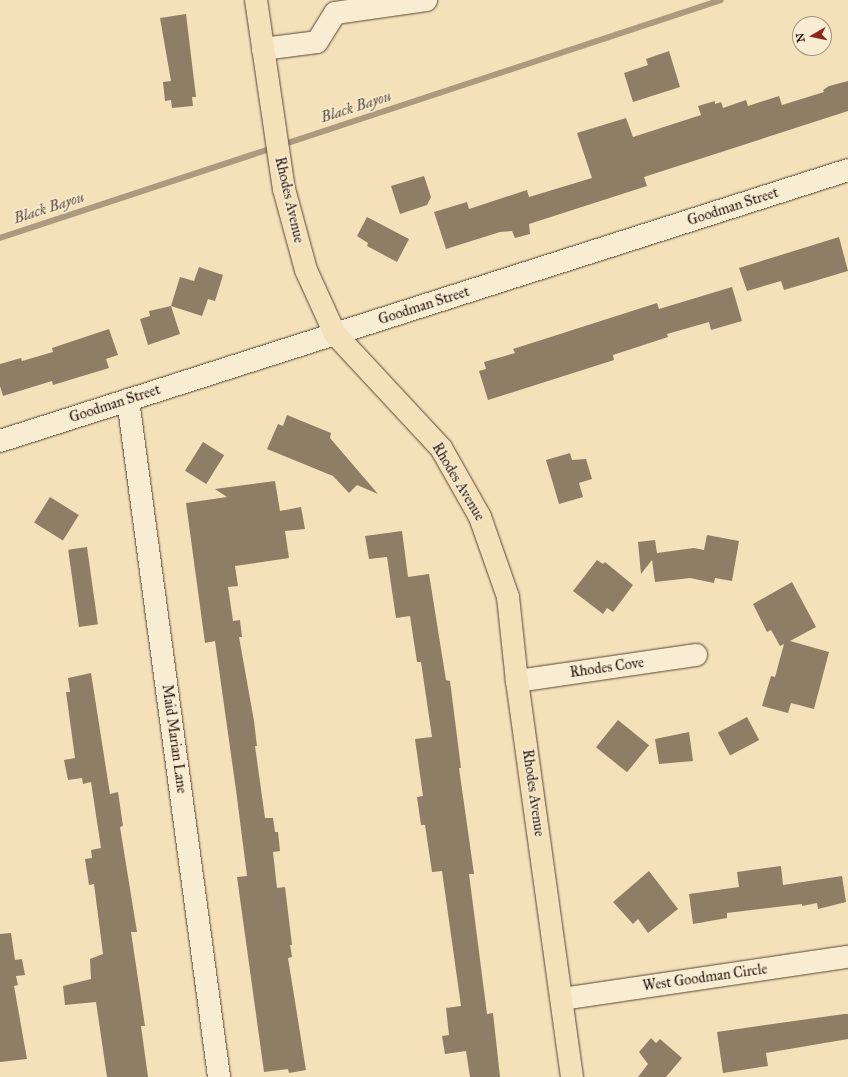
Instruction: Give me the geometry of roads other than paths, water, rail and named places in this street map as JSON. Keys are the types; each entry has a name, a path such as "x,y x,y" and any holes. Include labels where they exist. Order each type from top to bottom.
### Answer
{"main road":[{"name":"Rhodes Avenue","path":"256,0 284,189 306,270 335,334 441,448 480,517 508,597 517,681 572,1077"}],"street":[{"path":"263,49 317,42 334,7 426,0"},
{"name":"Goodman Street","path":"0,441 848,170"},
{"name":"Maid Marian Lane","path":"128,400 219,1077"},
{"name":"Rhodes Cove","path":"517,681 696,655"},
{"name":"West Goodman Circle","path":"562,999 848,957"}],"waterway":[{"name":"Black Bayou","path":"0,238 721,0"}]}
